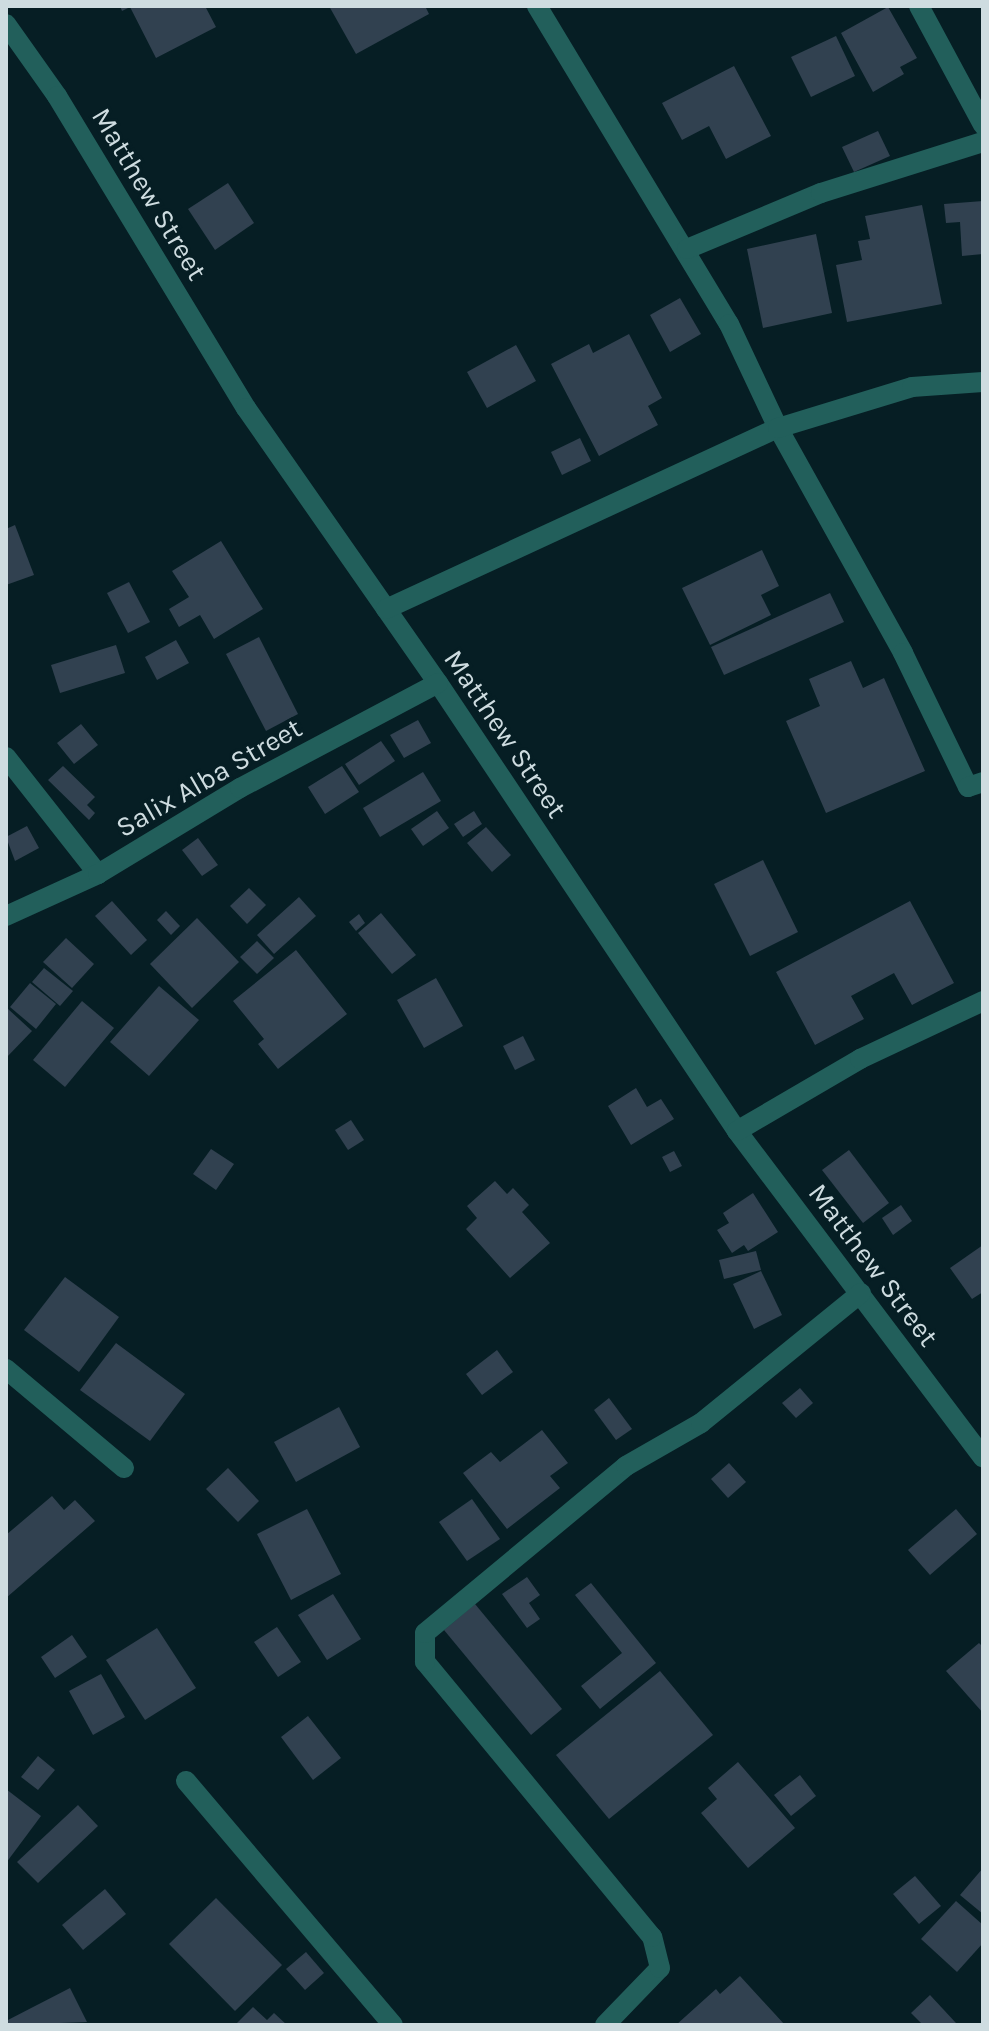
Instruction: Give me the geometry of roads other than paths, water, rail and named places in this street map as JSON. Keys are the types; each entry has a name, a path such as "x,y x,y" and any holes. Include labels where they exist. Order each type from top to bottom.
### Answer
{"street":[{"path":"537,6 687,249 778,428 903,653 968,787 983,782"},
{"path":"919,6 983,125"},
{"name":"Matthew Street","path":"6,24 57,96 246,408 438,683 737,1131 983,1458"},
{"path":"687,249 821,193 983,142"},
{"path":"386,609 778,428 912,387 983,382"},
{"name":"Salix Alba Street","path":"6,916 98,874 240,788 438,683"},
{"path":"6,757 98,874"},
{"path":"737,1131 860,1059 983,1001"},
{"path":"605,2025 660,1968 652,1937 425,1662 425,1633 626,1466 701,1423 861,1293"},
{"path":"6,1369 124,1468"},
{"path":"186,1781 393,2025"}]}
